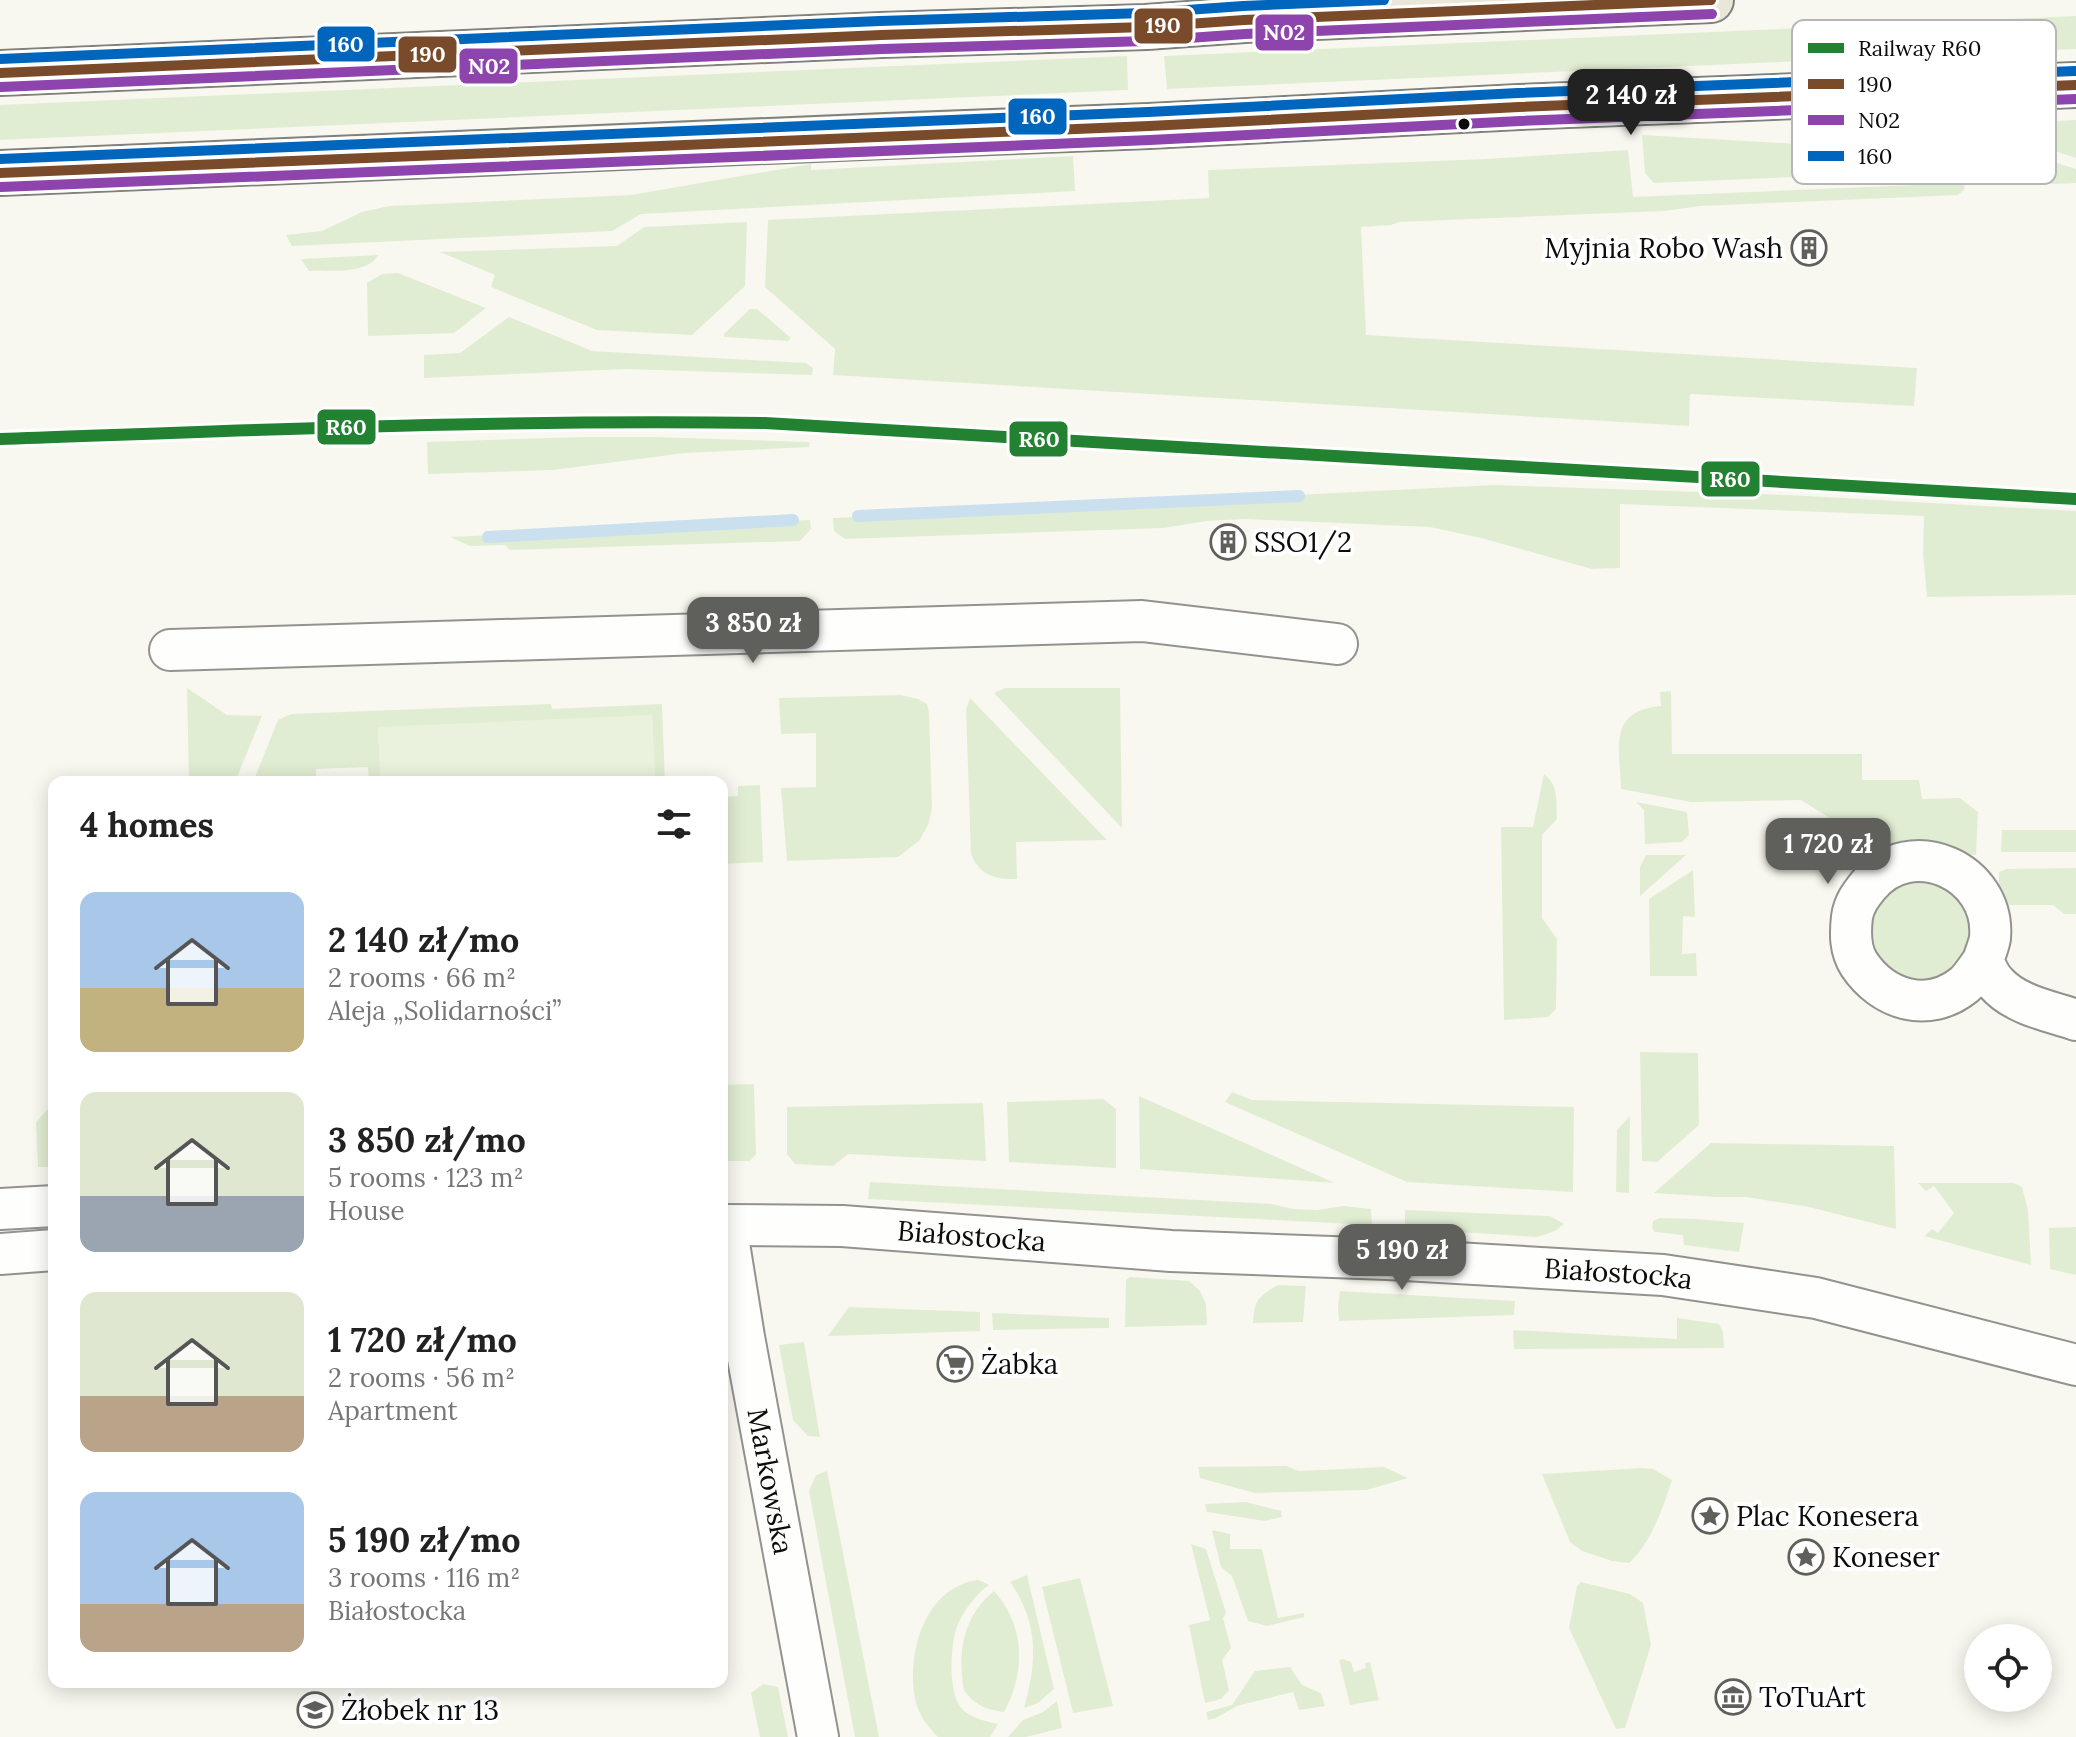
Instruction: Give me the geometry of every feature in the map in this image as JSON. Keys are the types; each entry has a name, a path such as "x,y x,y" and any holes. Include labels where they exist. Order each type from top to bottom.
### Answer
{"main road":[{"path":"0,73 881,35 1146,27 1244,10 1711,0"},
{"path":"2056,86 2076,85"},
{"path":"0,173 1792,96"}],"street":[{"path":"170,650 1142,621 1337,644"},
{"path":"1983,961 1993,980 2017,999 2076,1020"},
{"path":"0,1209 48,1206"},
{"name":"Białostocka","path":"728,1225 842,1226 1171,1251 1387,1259 1663,1275 1816,1298 2076,1365"},
{"name":"Markowska","path":"728,1248 818,1737"},
{"path":"0,1254 48,1250"}],"green space":[{"path":"2076,16 2076,49 2056,50 2056,20 1985,20"},
{"path":"1792,28 1792,61 1167,89 1164,56"},
{"path":"1127,56 1128,90 0,140 0,105"},
{"path":"2076,120 2076,158 2056,151 2056,121"},
{"path":"1642,135 1792,144 1792,177 1654,183 1645,173"},
{"path":"1628,150 1633,197 1965,184 1964,190 1958,195 1399,222 1361,227 1366,335 1917,368 1914,406 1690,394 1689,426 833,375 835,349 765,287 768,220 1209,198 1208,170"},
{"path":"1073,156 1075,191 641,214 612,231 292,246 286,235 322,231 362,212 389,206 631,195 811,164 811,170"},
{"path":"2056,163 2076,169 2076,183 2056,184"},
{"path":"747,222 745,286 692,335 597,330 491,287 495,275 440,252 617,246 644,227"},
{"path":"378,255 366,266 337,271 309,271 301,259"},
{"path":"398,273 486,308 454,333 368,336 367,283 382,274"},
{"path":"750,309 757,309 791,338 788,341 724,337"},
{"path":"509,317 592,351 806,363 813,368 812,375 626,369 424,378 424,355 460,353"},
{"path":"581,437 810,442 809,447 685,453 553,470 428,474 427,442"},
{"path":"1494,485 1788,495 2076,511 2076,595 1927,597 1924,516 1620,504 1620,568 1592,569 1430,527 1245,519 1164,528 845,539 834,531 833,518"},
{"path":"810,520 811,529 800,541 510,550 505,545 470,546 450,537"},
{"path":"187,688 227,715 262,716 237,776 189,776"},
{"path":"1005,688 1120,688 1122,828 994,693"},
{"path":"1671,691 1672,754 1862,754 1862,780 1919,780 1922,799 1960,798 1978,812 1976,855 1908,852 1890,856 1801,800 1691,802 1621,789 1619,746 1624,724 1644,709 1661,706 1660,692"},
{"path":"901,695 927,704 929,713 932,809 919,841 898,857 787,861 781,788 816,787 816,733 781,734 779,698"},
{"path":"970,698 1107,840 1016,842 1017,879 995,877 979,867 971,854 966,710"},
{"path":"551,704 552,709 662,704 665,776 655,776 652,716 378,728 381,776 369,776 368,767 316,769 316,776 255,776 278,720 291,714"},
{"path":"652,715 655,776 381,776 378,727"},
{"path":"1544,774 1554,789 1557,819 1542,835 1542,918 1557,939 1556,1009 1548,1017 1504,1020 1501,827 1533,827"},
{"path":"760,785 763,862 728,864 728,797 738,796 738,786"},
{"path":"1636,802 1687,812 1689,835 1682,842 1645,844 1644,810"},
{"path":"2002,830 2076,830 2076,852 2001,852"},
{"path":"1646,855 1686,855 1640,896 1640,867"},
{"path":"2076,868 2076,914 2064,914 2053,905 1999,905 1999,872 2007,869"},
{"path":"1693,870 1695,917 1683,916 1682,954 1696,953 1697,976 1650,976 1649,899"},
{"path":"1920,878 1955,891 1974,922 1962,970 1918,989 1875,966 1867,917 1887,890"},
{"path":"1640,1052 1698,1053 1699,1125 1657,1162 1642,1161"},
{"path":"754,1084 756,1154 750,1161 728,1161 728,1085"},
{"path":"1232,1092 1252,1100 1574,1107 1573,1192 1407,1182 1225,1102"},
{"path":"1139,1096 1335,1183 1140,1169"},
{"path":"1103,1099 1116,1109 1116,1168 1009,1162 1007,1102"},
{"path":"983,1103 986,1161 848,1154 833,1166 795,1164 787,1154 787,1107"},
{"path":"48,1109 48,1167 38,1167 36,1122"},
{"path":"1630,1116 1629,1193 1616,1192 1617,1130"},
{"path":"1711,1143 1894,1146 1896,1229 1809,1207 1746,1197 1654,1193"},
{"path":"870,1182 1272,1204 1293,1209 1317,1210 1344,1206 1371,1209 1372,1225 868,1199"},
{"path":"1918,1183 2014,1183 2022,1187 2028,1210 2031,1265 1924,1236 1932,1229 1938,1233 1954,1213 1934,1186 1926,1191"},
{"path":"1405,1210 1550,1216 1564,1224 1555,1231 1537,1237 1412,1229 1405,1224"},
{"path":"1660,1218 1744,1223 1739,1252 1684,1245 1683,1235 1655,1232 1653,1221"},
{"path":"2076,1227 2076,1275 2050,1269 2049,1228"},
{"path":"1130,1277 1189,1281 1200,1291 1206,1304 1207,1325 1125,1327 1126,1280"},
{"path":"1278,1285 1306,1286 1303,1322 1253,1323 1258,1300"},
{"path":"1340,1291 1515,1301 1514,1315 1339,1321"},
{"path":"849,1307 980,1312 980,1331 828,1336"},
{"path":"992,1313 1109,1318 1109,1328 993,1330"},
{"path":"1677,1318 1719,1324 1724,1348 1514,1349 1513,1330 1677,1339"},
{"path":"804,1342 820,1437 808,1436 793,1420 779,1345"},
{"path":"1286,1466 1299,1471 1384,1467 1408,1478 1367,1490 1255,1493 1200,1478 1198,1467"},
{"path":"1653,1469 1672,1480 1650,1535 1637,1555 1629,1563 1612,1561 1582,1551 1570,1542 1542,1474"},
{"path":"827,1471 879,1737 855,1737 809,1491 816,1475"},
{"path":"1246,1502 1281,1511 1282,1517 1265,1521 1207,1512 1205,1504"},
{"path":"1212,1530 1230,1534 1230,1549 1262,1549 1278,1618 1304,1613 1304,1617 1267,1626 1248,1621 1232,1576 1221,1567"},
{"path":"1191,1544 1206,1549 1226,1613 1223,1618 1231,1648 1222,1660 1229,1690 1221,1699 1205,1703 1189,1625 1210,1620"},
{"path":"1027,1575 1054,1689 1038,1703 1024,1708 1033,1643 1026,1612 1010,1582"},
{"path":"1080,1578 1113,1706 1073,1713 1042,1587"},
{"path":"978,1580 989,1585 969,1605 958,1624 952,1649 953,1684 963,1710 984,1721 998,1724 990,1737 938,1737 917,1706 913,1667 916,1647 931,1611 943,1596 959,1585"},
{"path":"1581,1582 1630,1594 1643,1603 1651,1645 1625,1728 1616,1729 1569,1628 1577,1586"},
{"path":"994,1591 1012,1619 1019,1649 1016,1681 1004,1712 988,1709 974,1701 963,1687 962,1675 962,1651 967,1628 978,1608"},
{"path":"1339,1660 1351,1662 1354,1672 1366,1668 1365,1663 1370,1662 1379,1700 1350,1705"},
{"path":"1290,1667 1302,1685 1321,1693 1325,1706 1299,1710 1293,1692 1237,1706 1208,1720 1206,1712 1232,1705 1255,1671"},
{"path":"763,1684 778,1687 788,1737 760,1737 751,1693"},
{"path":"1057,1701 1062,1728 1026,1737 1008,1737 1023,1720 1043,1712"}],"waterway":[{"path":"858,516 1299,496"},
{"path":"488,537 793,520"}],"rail line":[{"name":"R60","path":"0,439 478,424 765,423 2076,499"}],"transit line":[{"name":"160","path":"0,59 880,21 1145,13 1384,0"},
{"name":"190","path":"0,73 881,35 1146,27 1711,0"},
{"name":"N02","path":"1,87 882,49 1146,41 1712,14"},
{"name":"160","path":"2056,72 2075,71"},
{"name":"160","path":"0,159 1792,82"},
{"name":"190","path":"2056,86 2076,85"},
{"name":"190","path":"0,173 1792,96"},
{"name":"N02","path":"2056,100 2076,99"},
{"name":"N02","path":"1,187 1792,110"}],"place":[{"name":"Myjnia Robo Wash","path":"1809,248"},
{"name":"SSO1/2","path":"1228,542"},
{"name":"Żabka","path":"955,1364"},
{"name":"Plac Konesera","path":"1710,1516"},
{"name":"Koneser","path":"1806,1557"},
{"name":"ToTuArt","path":"1733,1697"},
{"name":"Żłobek nr 13","path":"315,1710"}]}
